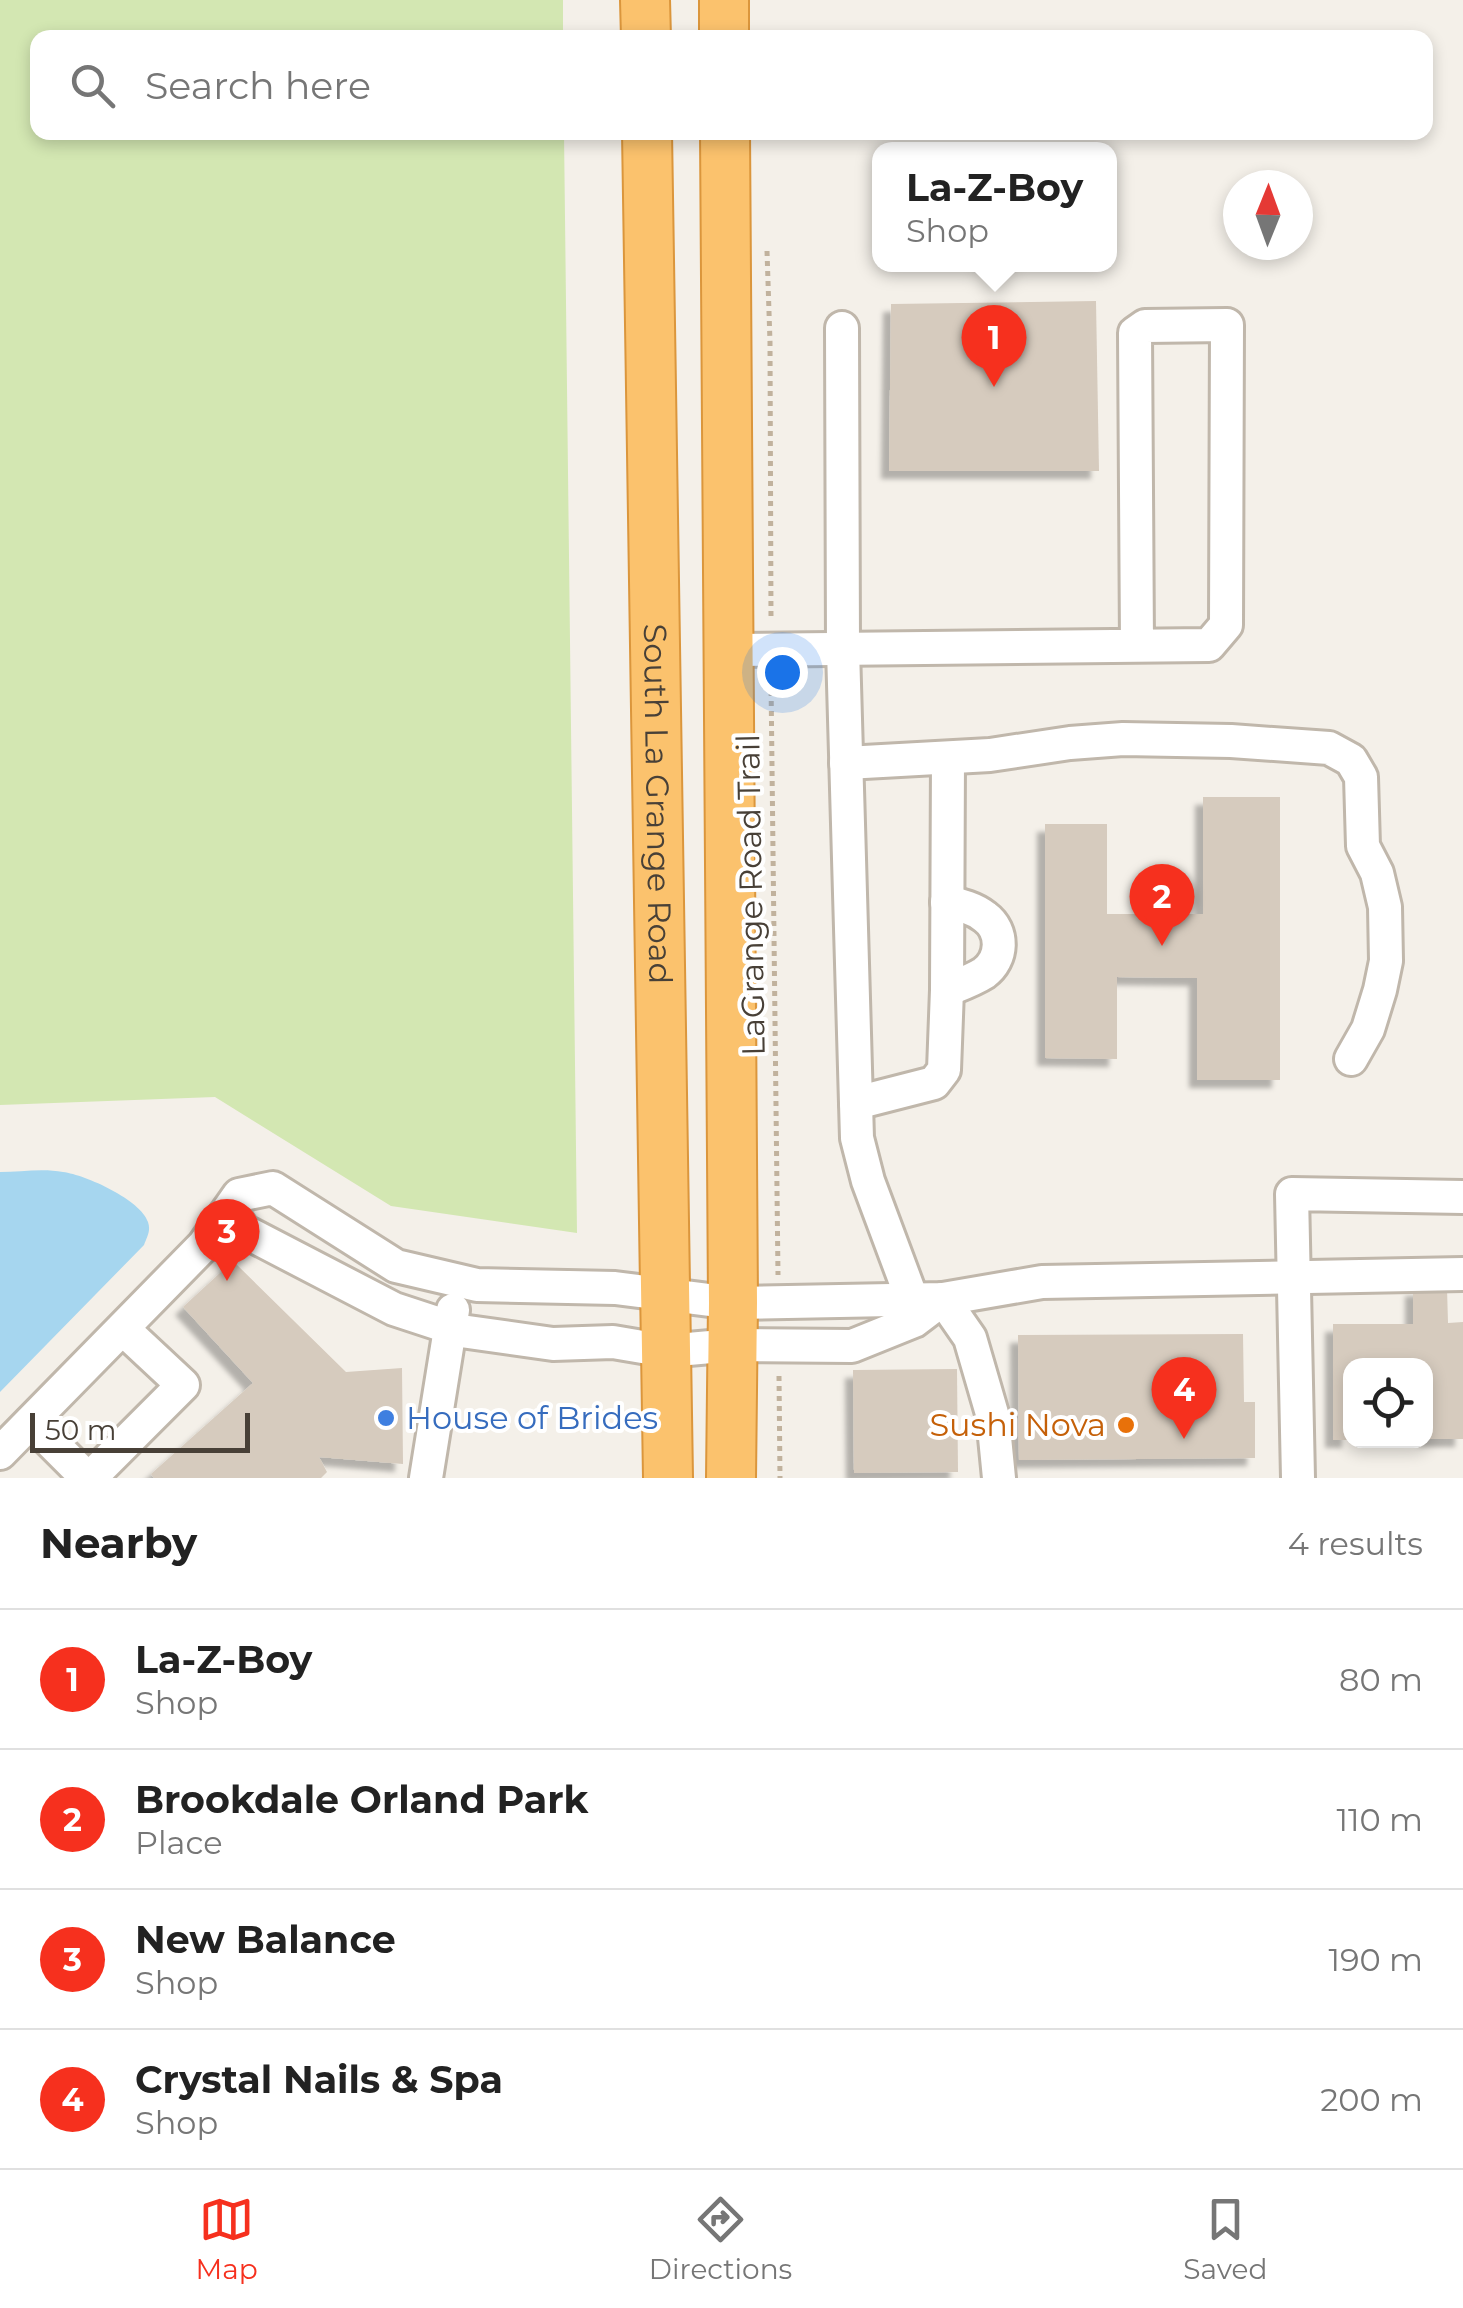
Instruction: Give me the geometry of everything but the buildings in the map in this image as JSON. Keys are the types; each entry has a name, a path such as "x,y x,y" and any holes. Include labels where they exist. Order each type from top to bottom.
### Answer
{"highway":[{"path":"645,0 646,30"},
{"path":"724,0 724,30"},
{"name":"South La Grange Road","path":"647,140 668,1478"},
{"path":"725,140 750,650 756,1324 731,1478"}],"lane":[{"path":"750,650 842,649 1137,645 1209,644 1226,626 1228,325 1145,326 1135,333 1137,645"},
{"path":"842,328 842,649 858,1138 862,1158 928,1299 970,1338 993,1417 999,1478"},
{"path":"846,763 990,756 1123,739 1330,748 1351,760 1361,776 1363,846 1377,873 1385,907 1386,961 1368,1028 1351,1059"},
{"path":"856,1103 934,1083 944,1070 948,758"},
{"path":"947,902 971,908 988,919 997,932 999,948 995,963 982,974 947,990"},
{"path":"0,1452 204,1246 238,1196 273,1188 396,1266 477,1285 666,1293 756,1324 852,1346 914,1321 928,1299"},
{"path":"1298,1478 1292,1194 1463,1197"},
{"path":"229,1210 244,1230 394,1309 450,1327 553,1344 612,1342 666,1351 756,1324 1042,1282 1463,1274"},
{"path":"426,1478 458,1280"},
{"path":"31,1422 88,1478 183,1385 123,1328"}],"path":[{"name":"LaGrange Road Trail","path":"766,244 770,327 750,650 756,1324 780,1478"}],"green space":[{"path":"0,0 563,0 563,30 30,30 30,140 564,140 577,1233 391,1206 215,1097 0,1105"}],"water":[{"path":"55,1171 85,1178 135,1205 149,1228 144,1245 0,1392 0,1172"}],"place":[{"name":"La-Z-Boy","path":"994,387"},
{"name":"Brookdale Orland Park","path":"1162,946"},
{"name":"New Balance","path":"227,1281"},
{"name":"House of Brides","path":"386,1418"},
{"name":"Sushi Nova","path":"1126,1425"},
{"name":"Crystal Nails & Spa","path":"1184,1439"}]}
